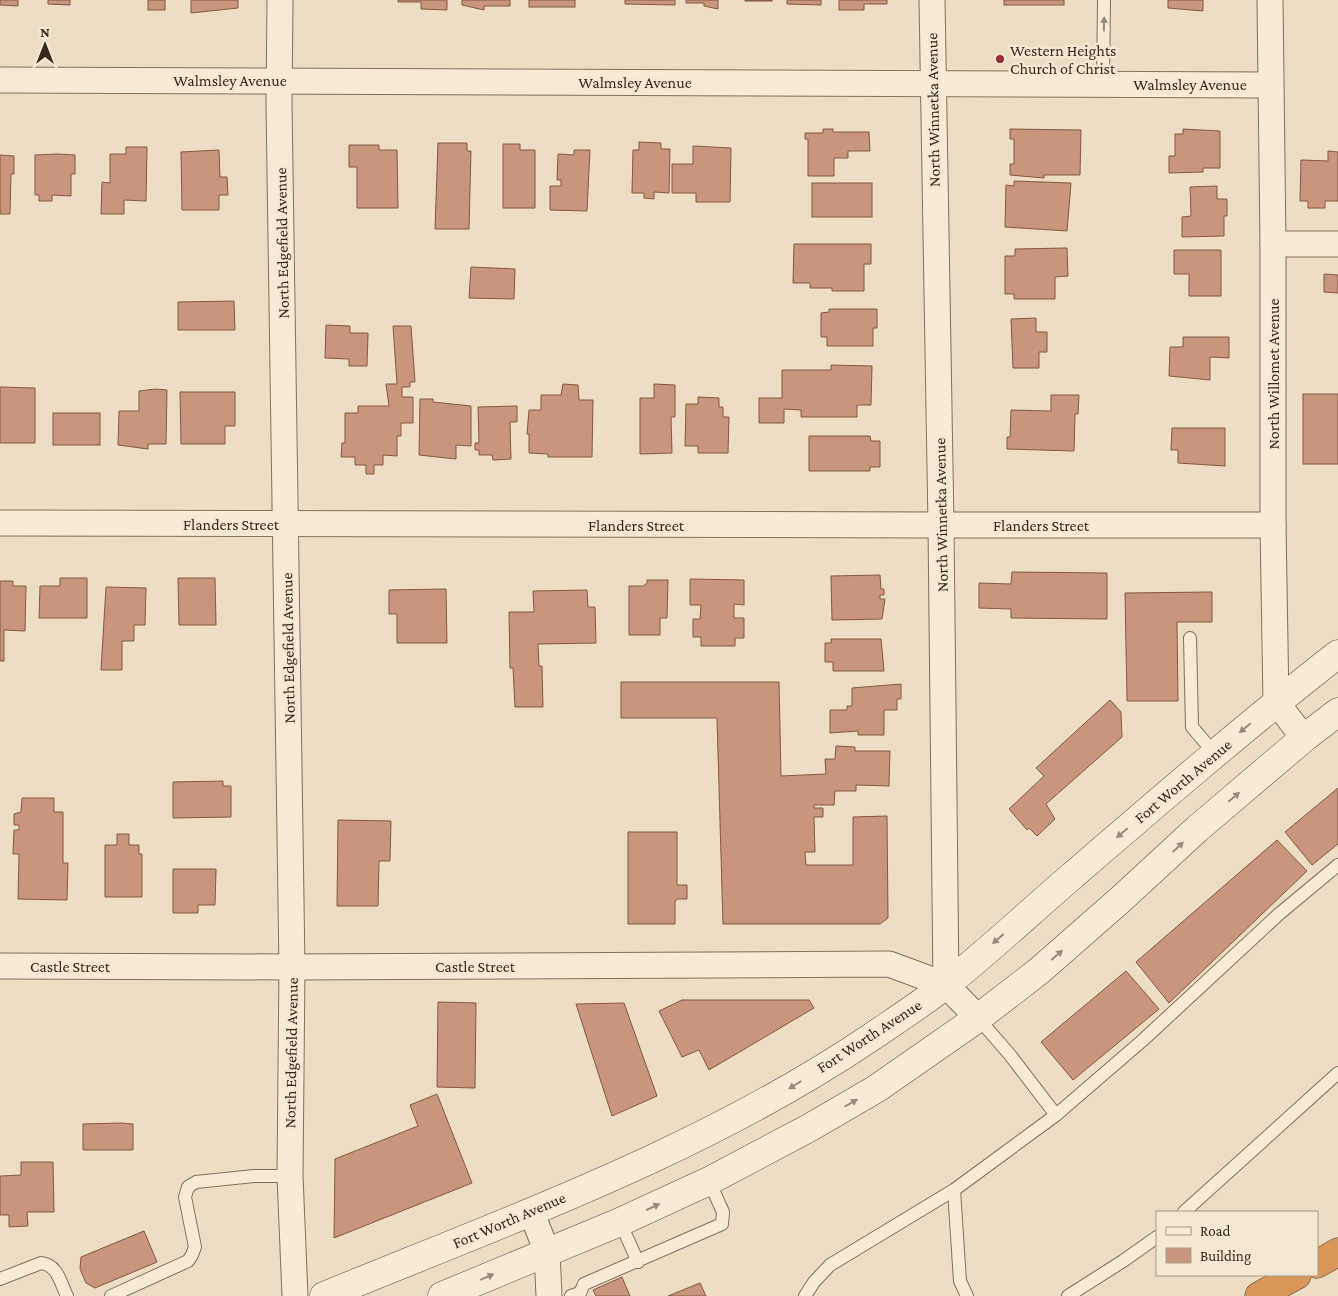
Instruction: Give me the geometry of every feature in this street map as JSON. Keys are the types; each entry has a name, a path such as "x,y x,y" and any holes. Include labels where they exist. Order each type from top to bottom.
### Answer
{"highway":[{"path":"1318,1263 1338,1252"},
{"path":"1259,1296 1295,1276"}],"main road":[{"name":"Fort Worth Avenue","path":"324,1296 531,1211 687,1142 774,1098 870,1038 946,985 1276,702 1338,654"},
{"path":"442,1296 620,1222 709,1181 809,1128 876,1089 978,1018 1039,971 1197,829 1304,738 1338,712"}],"street":[{"name":"North Edgefield Avenue","path":"280,0 292,967 290,1176 295,1296"},
{"name":"North Winnetka Avenue","path":"932,0 941,525 946,985"},
{"name":"North Willomet Avenue","path":"1270,0 1276,702"},
{"name":"Walmsley Avenue","path":"0,80 1270,85"},
{"path":"1273,244 1338,244"},
{"name":"Flanders Street","path":"0,522 286,524 1273,524"},
{"path":"1276,702 1304,738"},
{"name":"Castle Street","path":"0,966 292,967 889,964 946,985"},
{"path":"946,985 978,1018"},
{"path":"531,1211 547,1252 548,1296"}],"lane":[{"path":"1103,84 1104,0"},
{"path":"1190,638 1192,727 1215,754"},
{"path":"805,1296 814,1282 830,1265 954,1190 1056,1115 1143,1040 1280,914 1338,865"},
{"path":"978,1018 1010,1055 1056,1115"},
{"path":"1185,1211 1338,1073"},
{"path":"111,1296 188,1261 194,1247 184,1197 188,1187 196,1182 254,1176 290,1176"},
{"path":"572,1296 580,1293 584,1284 722,1224 723,1212 709,1181"},
{"path":"954,1190 960,1281 967,1296"},
{"path":"620,1222 638,1262"},
{"path":"1068,1296 1156,1238"},
{"path":"0,1278 41,1263 47,1264 54,1268 67,1296"}],"building":[{"path":"0,0 18,0 18,6 0,5"},
{"path":"48,0 70,0 70,5 48,4"},
{"path":"148,0 165,0 165,10 148,10"},
{"path":"191,0 238,0 238,8 191,13"},
{"path":"398,0 447,0 447,10 421,9 421,2 398,2"},
{"path":"462,0 510,0 510,6 484,6 484,10 462,5"},
{"path":"529,0 575,0 575,7 529,7"},
{"path":"625,0 675,0 675,5 625,4"},
{"path":"686,0 718,0 718,9 704,6 704,3 686,3"},
{"path":"772,0 772,1 745,1"},
{"path":"787,0 821,0 821,5 787,4"},
{"path":"839,0 887,0 887,4 864,4 864,10 839,10"},
{"path":"1004,0 1064,0 1064,5 1004,5"},
{"path":"1168,0 1203,0 1203,11 1168,8"},
{"path":"823,129 833,129 833,132 869,132 870,151 848,151 848,158 834,158 834,176 808,176 808,139 805,139 805,133 823,133"},
{"path":"1010,129 1081,130 1080,175 1044,175 1044,178 1010,175 1010,164 1014,164 1014,139 1010,139"},
{"path":"1183,129 1220,131 1220,168 1203,168 1203,172 1169,173 1169,156 1175,156 1175,134 1183,134"},
{"path":"639,142 661,143 661,149 670,149 669,193 654,192 654,199 644,198 644,193 632,193 633,150 639,150"},
{"path":"438,143 467,143 467,151 471,151 469,229 435,229"},
{"path":"503,144 520,144 520,150 535,150 535,208 503,208"},
{"path":"349,145 379,145 379,150 397,150 398,208 357,208 357,167 349,167"},
{"path":"693,146 731,148 730,202 696,202 696,193 672,193 672,164 693,164"},
{"path":"126,147 147,147 146,201 124,200 124,214 101,214 102,182 110,183 110,154 126,154"},
{"path":"219,150 220,177 227,177 228,195 219,195 219,210 182,210 181,152"},
{"path":"574,150 590,150 587,211 550,210 550,186 561,186 561,180 557,180 558,154 574,155"},
{"path":"1328,151 1338,152 1338,201 1325,201 1325,208 1308,208 1308,201 1300,201 1301,160 1328,161"},
{"path":"0,155 14,156 14,174 11,174 10,214 0,214"},
{"path":"35,155 75,155 75,174 71,174 71,196 52,195 52,201 39,201 39,195 35,195"},
{"path":"1014,181 1071,183 1067,231 1005,227 1006,185 1014,186"},
{"path":"812,183 872,183 872,217 812,217"},
{"path":"1217,186 1217,199 1227,199 1227,216 1224,216 1224,236 1182,237 1182,217 1191,216 1190,187"},
{"path":"794,244 871,244 871,264 864,264 864,291 832,291 832,288 810,288 810,283 793,283"},
{"path":"1067,248 1068,276 1055,277 1055,299 1014,299 1014,294 1005,294 1005,256 1015,256 1015,249"},
{"path":"1174,250 1221,250 1221,296 1189,296 1189,274 1174,274"},
{"path":"471,267 515,269 514,299 469,298"},
{"path":"1324,274 1338,275 1338,293 1324,292"},
{"path":"234,301 235,330 178,330 178,302"},
{"path":"829,309 877,309 877,328 873,328 873,346 827,346 827,337 821,337 821,313 829,312"},
{"path":"1036,318 1036,332 1047,332 1047,352 1039,352 1039,368 1013,368 1011,319"},
{"path":"326,325 350,326 350,333 368,333 367,366 349,366 349,359 325,358"},
{"path":"393,326 411,326 415,382 410,382 410,387 402,387 402,397 413,397 413,423 401,423 401,436 397,436 397,456 383,455 383,465 374,465 374,474 366,474 366,465 355,465 355,457 341,457 342,443 345,443 345,413 358,413 358,406 389,406 386,384 397,384"},
{"path":"1183,337 1229,337 1229,358 1210,357 1210,380 1169,376 1170,347 1183,347"},
{"path":"831,365 872,366 871,405 857,405 857,417 801,417 801,410 784,409 784,423 759,423 759,398 782,398 782,370 831,370"},
{"path":"563,384 578,385 579,400 593,400 592,457 548,457 548,454 529,453 529,434 527,434 529,410 541,410 541,395 561,395"},
{"path":"654,384 675,385 675,417 671,417 672,453 640,454 640,398 654,398"},
{"path":"0,387 35,388 35,443 0,443"},
{"path":"167,390 166,444 148,444 148,449 118,445 119,411 139,411 139,391"},
{"path":"180,392 235,392 235,426 225,426 225,444 181,444"},
{"path":"1303,394 1338,394 1338,464 1303,464"},
{"path":"1051,395 1079,395 1078,414 1075,414 1074,451 1007,449 1007,437 1010,437 1011,410 1051,411"},
{"path":"698,397 719,398 719,407 723,407 723,417 729,417 728,453 698,453 698,446 685,446 686,404 698,404"},
{"path":"420,399 433,399 433,402 471,406 471,446 456,445 456,459 419,455"},
{"path":"517,406 517,422 510,422 511,459 493,460 492,455 479,455 479,450 475,450 475,443 479,443 478,407"},
{"path":"53,413 100,413 100,445 53,445"},
{"path":"1172,428 1225,428 1225,466 1178,463 1178,450 1171,450"},
{"path":"809,436 870,436 871,441 880,441 880,467 870,467 870,471 809,471"},
{"path":"1012,572 1107,573 1107,619 1011,618 1011,609 979,608 979,583 1011,584"},
{"path":"880,575 881,589 884,589 884,595 880,595 880,599 885,599 882,619 832,620 831,576"},
{"path":"60,578 87,578 87,618 39,618 40,586 60,586"},
{"path":"178,578 215,578 216,625 179,625"},
{"path":"690,579 744,580 744,605 734,604 734,618 744,618 744,638 735,638 735,646 701,646 701,637 693,637 693,619 700,619 701,605 690,605"},
{"path":"647,580 668,580 667,618 660,618 660,635 629,635 629,586 643,586 647,583"},
{"path":"0,581 13,581 13,586 26,586 25,631 4,630 4,661 0,661"},
{"path":"106,587 146,588 145,625 134,625 134,641 122,641 122,670 101,670"},
{"path":"446,589 447,643 397,643 397,614 389,614 389,590"},
{"path":"587,590 588,607 595,607 596,643 538,644 539,666 542,666 543,707 515,707 513,668 510,668 509,612 534,612 533,591"},
{"path":"1212,592 1212,622 1177,622 1178,701 1127,701 1125,593"},
{"path":"831,639 881,639 884,671 833,671 833,662 825,662 825,643 831,643"},
{"path":"621,682 779,682 781,776 826,774 825,759 835,759 836,746 855,747 855,751 890,751 889,786 856,785 856,791 835,791 834,805 814,805 814,808 823,808 823,817 814,817 815,852 805,852 806,865 853,865 853,817 887,816 888,918 880,924 723,924 717,718 621,718"},
{"path":"901,684 901,699 897,699 897,710 884,710 884,735 858,735 858,731 830,733 830,710 847,710 847,706 852,706 852,688"},
{"path":"1110,700 1121,712 1122,737 1046,804 1055,819 1037,836 1029,828 1027,830 1009,809 1044,776 1036,768"},
{"path":"223,781 223,786 231,786 231,817 173,818 173,782"},
{"path":"1338,788 1338,844 1312,865 1285,832"},
{"path":"22,798 54,798 54,812 63,812 63,863 68,863 67,900 18,899 19,854 13,854 14,830 19,830 19,825 14,825 14,814 21,812"},
{"path":"338,820 391,821 390,861 379,861 378,906 337,906"},
{"path":"628,832 677,832 677,885 687,885 687,899 677,899 675,902 675,924 628,924"},
{"path":"117,834 129,834 129,845 139,845 139,854 142,854 142,897 105,897 105,845 117,845"},
{"path":"1277,840 1307,871 1169,1003 1136,962"},
{"path":"173,869 216,869 215,905 198,905 198,913 173,913"},
{"path":"1126,971 1159,1009 1073,1080 1041,1042"},
{"path":"682,1000 809,1000 814,1008 709,1070 699,1050 682,1057 659,1011"},
{"path":"438,1002 476,1003 475,1088 437,1087"},
{"path":"624,1003 657,1096 612,1116 576,1004"},
{"path":"437,1094 472,1183 334,1238 335,1159 418,1126 410,1105"},
{"path":"83,1124 133,1124 133,1150 83,1150"},
{"path":"21,1162 53,1162 54,1212 27,1212 28,1226 9,1227 9,1215 0,1215 0,1176 21,1175"},
{"path":"144,1231 157,1262 95,1288 86,1283 80,1269 81,1257"},
{"path":"622,1277 630,1296 596,1296 593,1290"},
{"path":"700,1283 706,1296 668,1296"}],"place":[{"name":"Western Heights Church of Christ","path":"1000,59"}]}
